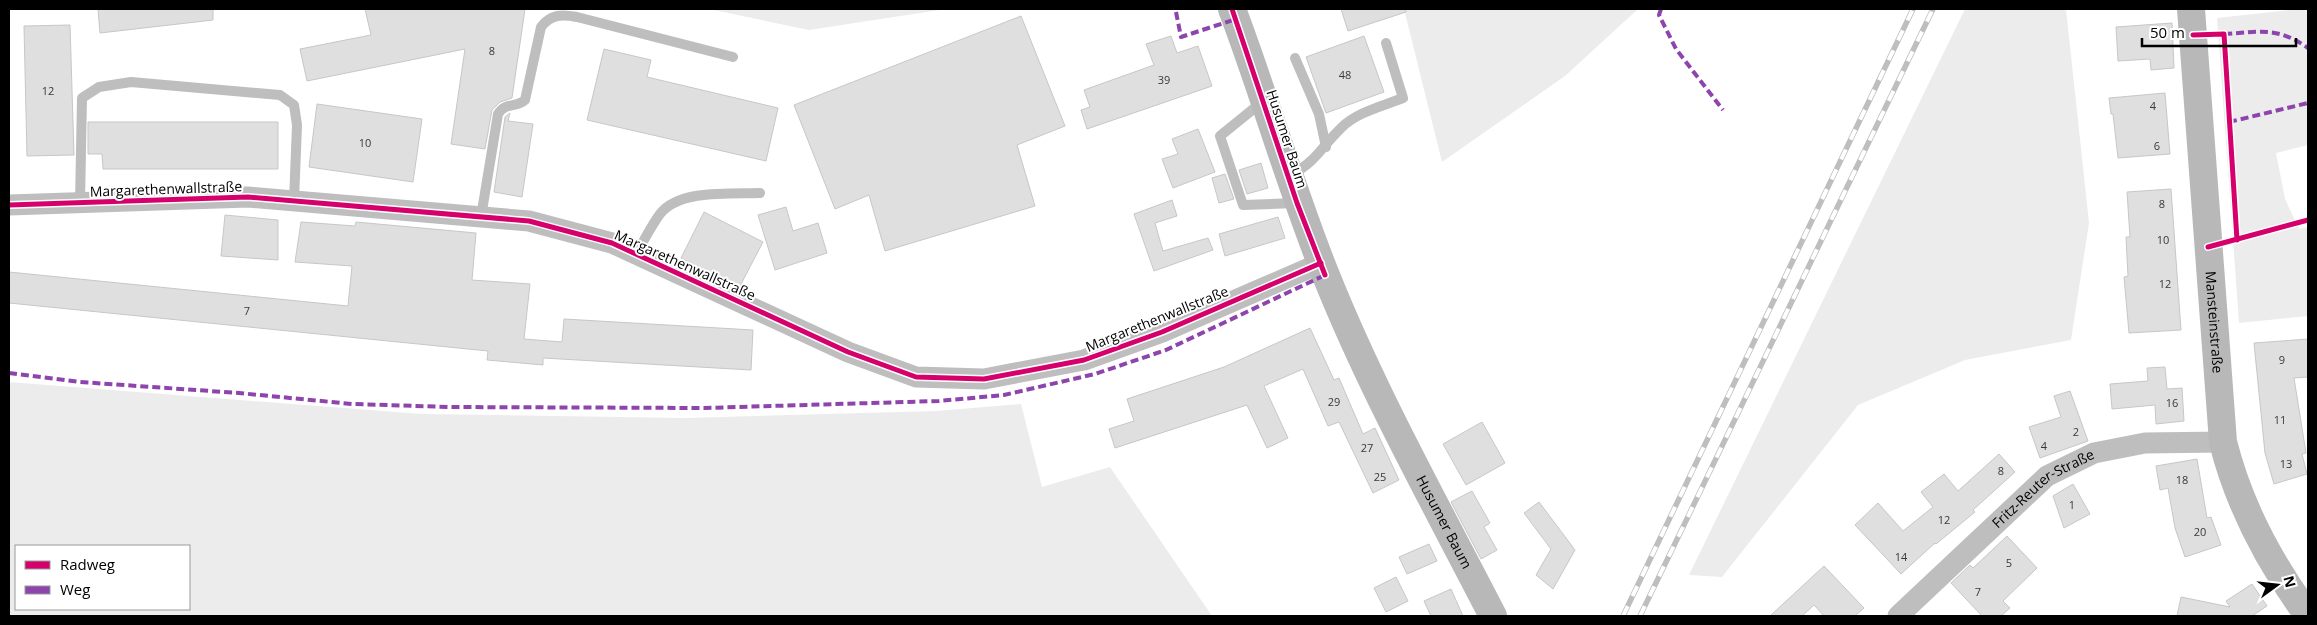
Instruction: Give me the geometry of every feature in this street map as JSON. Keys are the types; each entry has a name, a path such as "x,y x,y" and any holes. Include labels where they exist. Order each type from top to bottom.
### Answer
{"street":[{"name":"Husumer Baum","path":"1232,9 1297,203 1357,348 1493,616"},
{"name":"Mansteinstraße","path":"2191,9 2223,442 2231,474 2250,522 2308,615"},
{"name":"Margarethenwallstraße","path":"9,205 248,197 529,221 612,243 848,352 916,377 974,378 1084,360 1162,332 1321,263"},
{"name":"Fritz-Reuter-Straße","path":"1898,616 2047,476 2094,453 2145,443 2223,442"}],"lane":[{"path":"482,217 498,114 506,105 522,103 526,100 541,27 546,20 558,15 577,17 733,57"},
{"path":"1288,177 1308,166 1341,128 1356,117 1403,98 1386,43"},
{"path":"1295,58 1319,114 1326,146"},
{"path":"80,203 82,98 99,87 131,82 280,94 294,105 297,125 294,201"},
{"path":"1263,102 1220,136 1222,145 1244,205 1297,203"},
{"path":"636,254 661,212 677,200 708,194 760,193"}],"shaded area":[{"path":"709,9 946,9 809,30"},
{"path":"1404,9 1638,9 1565,76 1442,162"},
{"path":"1965,9 2066,9 2089,223 2071,340 1965,360 1858,405 1722,577 1689,575"},
{"path":"2308,9 2308,145 2276,153 2285,199 2299,229 2308,227 2308,316 2239,323 2217,18"},
{"path":"9,382 422,414 685,418 936,411 1021,404 1042,487 1110,467 1212,616 9,616"}],"building":[{"path":"98,9 213,9 213,20 100,33"},
{"path":"365,9 525,9 512,98 500,102 492,110 485,149 451,144 465,49 307,81 300,49 371,35"},
{"path":"1341,9 1406,9 1406,12 1348,31"},
{"path":"1021,16 1065,126 1017,145 1035,206 885,251 869,195 835,209 794,105"},
{"path":"2172,23 2174,68 2151,70 2150,59 2118,61 2116,27"},
{"path":"70,25 74,155 27,156 24,26"},
{"path":"1171,36 1177,53 1198,46 1212,86 1087,129 1081,110 1090,107 1084,90 1154,65 1146,44"},
{"path":"1364,36 1384,92 1326,113 1306,57"},
{"path":"604,49 651,60 647,77 778,108 766,161 587,120"},
{"path":"2165,93 2170,154 2118,158 2113,114 2111,114 2109,98"},
{"path":"317,104 422,119 413,182 309,167"},
{"path":"510,113 508,121 533,124 522,197 494,192 505,117"},
{"path":"88,122 278,122 278,169 103,169 102,154 88,154"},
{"path":"1198,129 1215,172 1173,188 1162,159 1178,154 1172,139"},
{"path":"1261,163 1268,188 1247,194 1239,170"},
{"path":"1225,174 1234,199 1219,203 1212,178"},
{"path":"2171,189 2181,330 2129,333 2124,277 2128,276 2126,237 2130,237 2127,192"},
{"path":"1172,200 1177,216 1155,223 1163,251 1208,238 1213,250 1154,271 1134,214"},
{"path":"786,207 793,231 818,223 827,253 775,270 758,215"},
{"path":"704,212 763,242 739,288 681,258"},
{"path":"225,215 278,220 278,260 221,256"},
{"path":"1278,217 1285,238 1225,256 1219,234"},
{"path":"301,222 355,226 356,222 476,233 472,280 530,284 524,339 562,342 564,319 753,330 751,370 543,358 543,365 487,360 488,351 9,303 9,272 348,306 352,266 295,262"},
{"path":"1310,328 1334,380 1339,378 1363,434 1375,428 1399,480 1373,493 1339,422 1328,426 1303,369 1264,386 1288,438 1267,448 1247,405 1115,448 1109,429 1134,421 1127,399 1224,367"},
{"path":"2308,339 2308,377 2294,378 2306,453 2302,454 2307,474 2274,484 2265,453 2254,343"},
{"path":"2165,367 2167,389 2182,388 2184,421 2156,424 2155,405 2112,409 2110,384 2148,381 2147,368"},
{"path":"2070,391 2088,441 2040,458 2029,427 2061,417 2054,396"},
{"path":"1482,422 1505,463 1466,485 1443,444"},
{"path":"1999,454 2015,472 1973,510 1975,512 1935,543 1901,574 1855,525 1878,503 1903,531 1933,507 1921,492 1944,474 1958,491"},
{"path":"2197,459 2207,518 2211,517 2221,545 2185,557 2175,528 2168,488 2160,490 2156,466"},
{"path":"2073,484 2090,514 2064,528 2053,496"},
{"path":"1472,491 1490,523 1484,527 1497,550 1481,559 1451,502"},
{"path":"1539,502 1575,550 1553,589 1536,575 1551,549 1524,513"},
{"path":"2007,536 2037,568 2003,601 2010,608 2001,616 1982,616 1951,583 1970,565 1973,568"},
{"path":"1429,544 1437,561 1407,574 1399,557"},
{"path":"1824,566 1864,608 1855,616 1824,616 1814,605 1802,616 1770,616"},
{"path":"1396,577 1408,601 1386,612 1374,588"},
{"path":"2252,584 2267,606 2252,616 2177,616 2181,597 2230,607 2226,601"},
{"path":"1451,589 1463,616 1431,616 1424,601"}],"railway":[{"path":"1623,616 1913,9"},
{"path":"1640,616 1933,9"}],"marked path":[{"path":"1661,9 1659,15 1676,49 1723,110"},
{"path":"1176,12 1181,37 1236,19"},
{"path":"2224,34 2277,33 2287,36 2308,48"},
{"path":"2229,122 2308,103"},
{"path":"9,373 80,382 239,393 352,404 451,407 704,408 939,401 1004,395 1095,374 1166,350 1325,275"}],"cycle path":[{"path":"1232,9 1297,203 1325,275"},
{"path":"2193,35 2224,34 2237,240"},
{"path":"9,205 248,197 529,221 612,243 848,352 916,377 984,379 1084,360 1162,332 1321,263"},
{"path":"2208,247 2308,220"}]}
